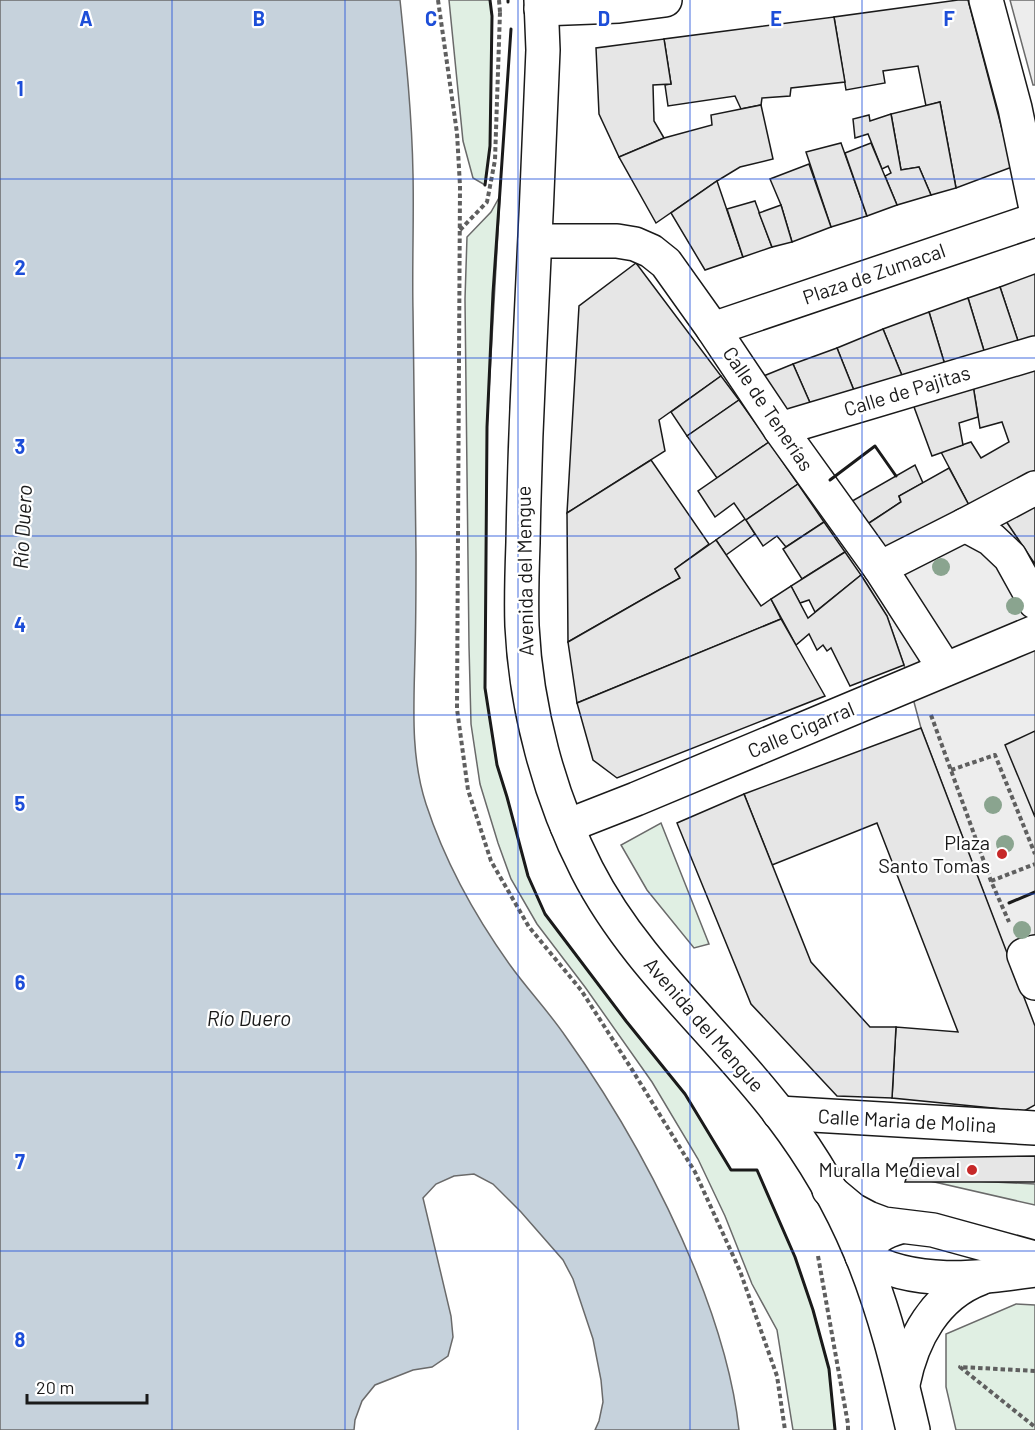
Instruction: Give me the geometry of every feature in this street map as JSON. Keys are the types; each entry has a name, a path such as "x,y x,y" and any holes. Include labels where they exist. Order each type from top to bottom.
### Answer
{"street":[{"path":"541,4 619,6 665,0"},
{"path":"986,0 1025,106 1035,204"},
{"name":"Avenida del Mengue","path":"541,4 543,50 524,476 523,628 538,736 567,826 589,873 618,923 779,1113 810,1158 843,1214 862,1256 882,1314 903,1384 913,1430"},
{"name":"Plaza de Zumacal","path":"713,328 1035,220"},
{"name":"Calle de Tenerías","path":"535,241 617,241 634,244 651,251 666,263 713,328 780,429 880,568 932,675"},
{"name":"Calle de Pajitas","path":"780,429 1035,353"},
{"path":"880,568 1035,488"},
{"path":"965,525 991,539 1010,557 1035,602"},
{"name":"Calle Cigarral","path":"567,826 1035,632"},
{"name":"Calle Maria de Molina","path":"779,1113 1035,1128"},
{"path":"829,1190 853,1210 884,1224 933,1230 1035,1258"},
{"path":"900,1227 883,1232 862,1256 876,1264 913,1275 981,1278"},
{"path":"903,1384 911,1353 926,1323 957,1290 967,1282 981,1278 1035,1270"}],"path":[{"path":"460,230 487,202 495,160 500,12"},
{"path":"932,675 951,770 991,881 1026,954"},
{"path":"951,770 995,755 1035,854"},
{"path":"991,881 1035,864"},
{"path":"817,1249 848,1430"},
{"path":"1035,1371 960,1367 1035,1427"}],"green space":[{"path":"449,0 490,0 492,16 490,146 485,185 473,178 463,141"},
{"path":"500,196 487,427 485,688 497,765 528,876 545,914 685,1094 731,1170 757,1170 795,1257 813,1310 829,1369 835,1430 793,1430 777,1330 752,1284 725,1216 698,1159 652,1082 537,924 511,879 480,784 471,724 469,646 465,299 467,237 491,212"},
{"path":"661,823 709,944 694,948 647,890 621,845"},
{"path":"917,1178 1035,1184 1035,1205"},
{"path":"1016,1304 1035,1305 1035,1430 956,1430 946,1387 946,1334"}],"shaded area":[{"path":"1010,0 1035,0 1035,85 1033,85"},
{"name":"Plaza Santo Tomas","path":"1006,521 1035,564 1035,980 1019,986 921,728 904,665 887,616 861,575 883,557"}],"water":[{"name":"Río Duero","path":"0,0 400,0 410,109 413,174 416,554 414,710 415,748 421,786 442,847 473,908 510,965 585,1065 621,1121 668,1208 695,1269 717,1328 733,1389 739,1430 595,1430 603,1402 601,1380 593,1339 573,1279 563,1260 521,1212 493,1184 474,1174 454,1176 436,1184 423,1198 451,1316 453,1337 448,1356 432,1367 413,1370 375,1385 362,1401 354,1430 0,1430"}],"building":[{"path":"968,0 1012,167 956,188 940,102 926,106 918,66 883,71 885,83 846,90 834,17"},
{"path":"834,17 845,82 791,88 790,96 762,98 761,105 741,109 735,96 668,106 665,85 671,84 664,39"},
{"path":"664,39 671,84 653,85 654,121 664,138 619,157 599,114 596,48"},
{"path":"940,102 956,188 931,195 919,167 901,170 891,114"},
{"path":"761,105 773,159 740,167 656,223 619,157 664,138 712,125 711,115"},
{"path":"891,114 901,170 919,167 931,195 897,205 885,176 891,173 888,166 882,169 868,134 855,138 853,119 869,115 870,121"},
{"path":"841,143 867,216 831,227 806,152"},
{"path":"871,143 897,205 867,216 845,153"},
{"path":"809,164 831,227 792,242 781,205 770,179"},
{"path":"717,181 743,257 705,270 671,213"},
{"path":"755,201 772,247 743,257 727,209"},
{"path":"781,205 792,242 772,247 759,213"},
{"path":"636,263 721,376 659,420 665,451 567,513 579,306"},
{"path":"1035,274 1035,339 1019,344 1000,287"},
{"path":"1000,287 1019,344 985,354 968,298"},
{"path":"968,298 985,354 945,365 929,312"},
{"path":"929,312 945,365 903,378 883,329"},
{"path":"883,329 903,378 855,393 837,348"},
{"path":"837,348 855,393 811,405 793,364"},
{"path":"793,364 811,405 784,415 761,377"},
{"path":"1035,366 1035,474 971,509 941,452 971,442 981,458 1009,442 1002,422 980,428 973,385"},
{"path":"721,376 739,400 687,436 671,412"},
{"path":"973,385 978,417 959,423 963,445 932,456 910,396"},
{"path":"739,400 769,442 717,478 687,436"},
{"path":"769,442 798,484 746,520 755,534 726,555 716,540 745,519 734,503 715,517 698,491"},
{"path":"651,460 709,544 675,569 680,578 568,642 567,513"},
{"path":"915,465 923,483 899,496 901,502 863,527 847,504"},
{"path":"949,468 971,509 883,557 863,527 901,502 899,496"},
{"path":"798,484 824,522 786,547 777,536 763,546 746,520"},
{"path":"1035,504 1035,564 1006,521"},
{"path":"824,522 845,552 802,579 783,549"},
{"path":"716,540 761,606 771,599 781,619 577,703 568,642 680,578 675,569"},
{"path":"845,552 861,575 815,612 809,600 800,603 791,586"},
{"path":"861,575 887,616 904,665 850,686 831,648 827,651 823,645 817,650 809,634 796,645 771,599 791,586 808,618"},
{"path":"781,619 825,696 617,778 593,760 577,703"},
{"path":"921,728 1035,1026 1035,1105 1024,1111 892,1098 896,1027 958,1032 877,823 772,865 744,794"},
{"path":"1035,731 1035,817 1005,745"},
{"path":"744,794 811,962 870,1027 896,1027 892,1098 837,1096 751,1004 677,823"},
{"name":"Muralla Medieval","path":"1035,1156 1035,1182 905,1182 913,1158"}],"wall":[{"path":"485,185 490,146 492,16 490,0"},
{"path":"511,29 493,293 487,427 485,688 497,765 528,876 545,914 685,1094 731,1170 757,1170 795,1257 813,1310 829,1369 835,1430"},
{"path":"830,480 875,446 896,476"},
{"path":"1009,903 1035,892"}],"place":[{"name":"Plaza Santo Tomas","path":"1002,854"},
{"name":"Muralla Medieval","path":"972,1170"}]}
